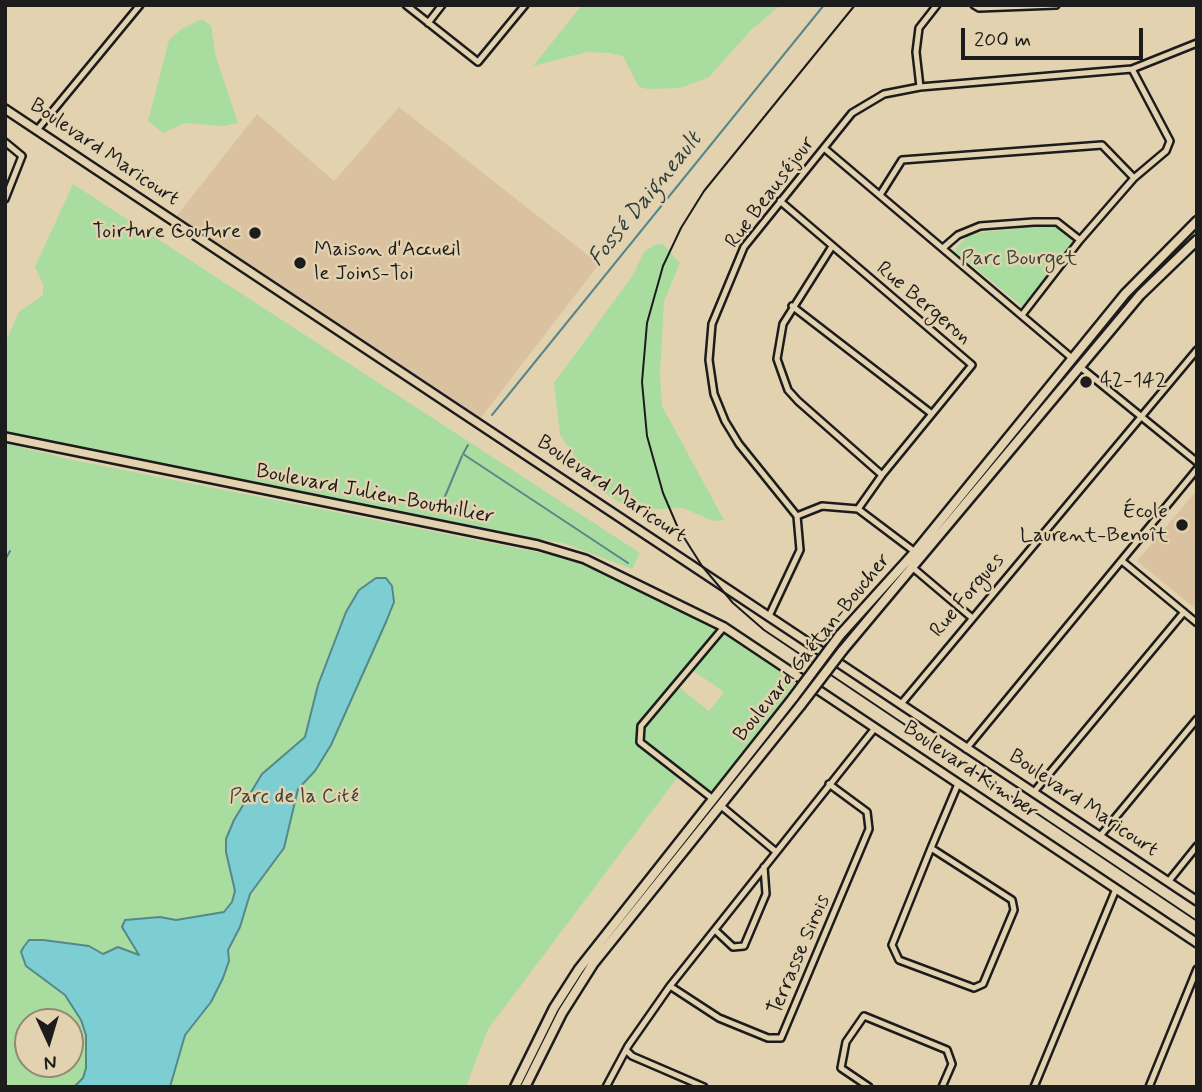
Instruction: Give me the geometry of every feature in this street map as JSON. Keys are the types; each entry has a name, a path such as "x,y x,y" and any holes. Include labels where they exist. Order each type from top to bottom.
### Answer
{"main road":[{"name":"Boulevard Gaétan-Boucher","path":"786,716 867,604 915,552 1125,293 1197,221"},
{"name":"Boulevard Gaétan-Boucher","path":"515,1087 554,1008 579,968 786,716 1140,295 1197,240"},
{"name":"Boulevard Gaétan-Boucher","path":"526,1087 562,1013 593,964 716,802"}],"street":[{"path":"37,130 140,5"},
{"path":"406,5 478,62 524,5"},
{"path":"428,23 442,5"},
{"path":"920,87 915,52 919,28 937,5"},
{"path":"974,5 979,8 1056,5"},
{"name":"Rue Beauséjour","path":"797,516 725,421 714,394 709,360 712,324 723,292 744,247 852,113 884,94 920,87 1132,69 1197,43"},
{"path":"1022,315 1080,240 1134,178 1166,151 1170,141 1132,69"},
{"name":"Boulevard Maricourt","path":"5,108 1197,901"},
{"path":"5,142 21,153 21,161 5,199"},
{"path":"880,195 902,160 1102,145 1134,178"},
{"path":"824,148 1081,368 1194,460 1197,452"},
{"name":"Rue Bergeron","path":"780,201 831,248 972,365 882,475 858,509"},
{"path":"943,248 958,235 979,226 1034,222 1057,222 1080,240"},
{"path":"831,248 783,324 777,359 788,390 882,475"},
{"path":"792,306 932,414"},
{"name":"Rue Forgues","path":"901,704 971,617 1197,350"},
{"name":"Boulevard Julien-Bouthillier","path":"5,437 538,545 585,559 724,627"},
{"path":"966,749 1197,469"},
{"path":"769,616 800,550 797,516 822,506 858,509 915,552"},
{"path":"1122,561 1197,622"},
{"path":"912,567 971,617"},
{"path":"1034,792 1184,612"},
{"path":"724,627 640,726 640,742 775,850"},
{"name":"Boulevard Kimber","path":"724,627 1197,943"},
{"path":"1100,836 1197,719"},
{"path":"606,1087 626,1050 670,986 775,850 875,728"},
{"name":"Terrasse Sirois","path":"670,986 719,1018 768,1038 781,1038 869,829 867,812 829,784"},
{"path":"931,848 1012,900 1014,909 984,985 974,988 899,960 892,944 931,848 958,784"},
{"path":"1168,882 1197,846"},
{"path":"715,930 733,947 744,946 766,894 764,867"},
{"path":"1034,1087 1116,889"},
{"path":"1149,1087 1197,969"},
{"path":"869,1087 857,1082 841,1068 846,1042 864,1016 947,1051 952,1064 942,1087"},
{"path":"626,1050 632,1056 688,1084 704,1087"}],"shaded area":[{"path":"399,107 599,264 480,419 175,218 257,114 334,181"},
{"name":"École Laurent-Benoît","path":"1197,490 1197,610 1137,561"}],"green space":[{"path":"582,5 781,5 751,30 709,77 680,88 648,89 639,87 623,56 609,53 587,52 533,66"},
{"path":"202,19 211,26 216,57 238,123 224,126 185,123 163,133 148,121 169,40 183,28"},
{"path":"73,184 640,553 632,569 566,544 5,434 5,343 19,312 43,295 43,284 35,267"},
{"name":"Parc Bourget","path":"1049,225 1064,231 1074,243 1023,307 954,251 969,234"},
{"path":"663,244 680,263 664,301 660,373 662,406 724,520 713,521 683,508 638,510 622,504 592,485 560,434 554,383 633,275 644,252 654,245"},
{"name":"Parc de la Cité","path":"5,443 68,459 562,557 613,576 724,627 799,677 713,799 680,774 488,1029 466,1087 5,1087","holes":["689,668 724,692 709,711 676,685"]}],"water":[{"path":"376,578 386,578 392,586 394,602 331,745 315,771 298,789 284,848 250,894 240,927 228,950 229,961 223,978 211,1002 185,1035 170,1087 74,1087 84,1078 86,1068 84,1008 73,1008 65,995 26,966 21,952 23,948 29,940 43,940 89,946 103,954 118,947 139,955 122,927 125,920 160,917 176,920 224,912 232,902 235,891 226,852 226,839 234,820 262,774 305,737 318,685 346,612 359,590"}],"waterway":[{"name":"Fossé Daigneault","path":"492,415 824,5"},
{"name":"Fossé Daigneault","path":"468,445 463,454 628,563"},
{"path":"438,513 462,456"},
{"path":"5,560 10,551"}],"railway":[{"path":"855,5 704,191 681,228 663,266 647,323 642,382 647,436 663,493 678,528 702,566 733,603 764,630 1197,921"}],"place":[{"name":"Toirture Couture","path":"255,233"},
{"name":"Maison d'Accueil le Joins-Toi","path":"300,263"},
{"name":"42-142","path":"1086,382"},
{"name":"École Laurent-Benoît","path":"1182,525"}]}
